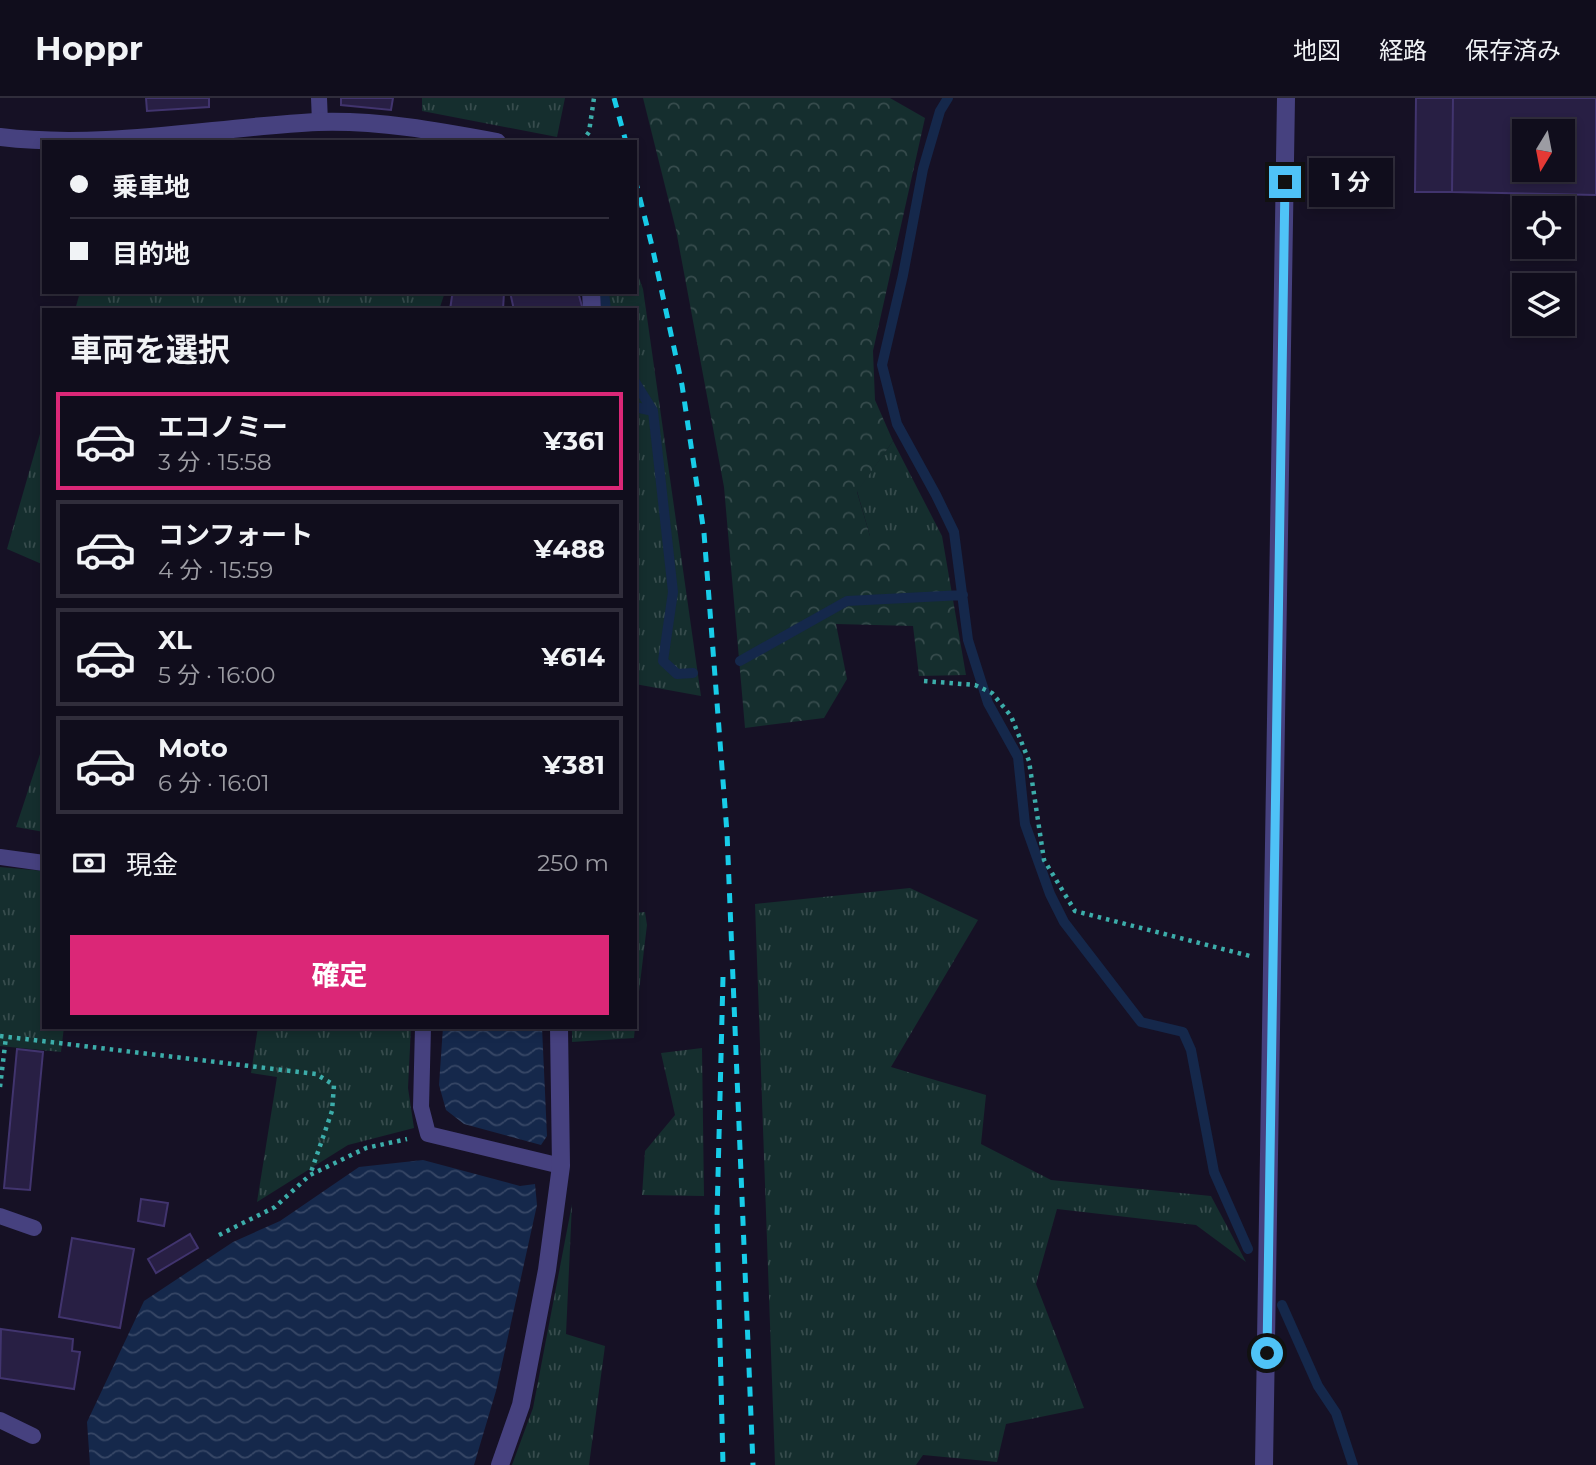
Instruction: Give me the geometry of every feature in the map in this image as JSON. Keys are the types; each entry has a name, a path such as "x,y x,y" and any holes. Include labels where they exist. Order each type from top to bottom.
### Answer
{"street":[{"path":"1264,1465 1286,98"},
{"path":"61,140 155,136 320,122 413,128 485,140"},
{"path":"0,136 42,141"},
{"path":"500,1465 521,1405 547,1270 561,1166 559,1029"}],"lane":[{"path":"319,98 320,122"},
{"path":"0,857 42,863"},
{"path":"423,1029 421,1107 428,1134 561,1166"},
{"path":"0,1216 34,1228"},
{"path":"0,1420 33,1436"}],"path":[{"path":"583,140 589,132 594,98"},
{"path":"924,681 975,685 992,693 1012,716 1029,761 1044,860 1075,911 1273,962"},
{"path":"0,1087 3,1037 316,1074 334,1085 332,1111 310,1175"},
{"path":"219,1235 275,1207 310,1175 366,1148 428,1134"}],"green space":[{"path":"422,98 565,98 557,137 422,111"},
{"path":"643,98 890,98 925,118 873,351 875,400 893,441 857,492 870,536 942,536 966,675 919,676 913,626 836,624 847,679 824,718 745,728 724,487 676,230"},
{"path":"637,272 643,289 701,696 637,684 637,308 608,308 608,294 637,294"},
{"path":"79,294 444,294 440,308 76,308"},
{"path":"42,427 42,564 7,549"},
{"path":"893,441 942,536 870,536 857,491"},
{"path":"42,748 42,832 16,827"},
{"path":"0,867 42,871 42,1029 64,1029 61,1052 0,1046"},
{"path":"910,888 978,920 891,1067 986,1095 981,1144 1051,1180 1211,1196 1246,1262 1196,1225 1057,1209 1036,1284 1084,1408 1006,1424 997,1462 923,1455 916,1465 775,1465 755,904"},
{"path":"645,912 647,925 637,1008 637,913"},
{"path":"258,1029 411,1029 408,1088 414,1128 348,1145 257,1202 277,1077 251,1073"},
{"path":"572,1029 635,1029 634,1038 572,1042"},
{"path":"702,1048 704,1196 642,1195 645,1151 675,1115 661,1053"},
{"path":"572,1204 566,1334 605,1346 589,1465 512,1465 533,1408"}],"water":[{"path":"443,1029 542,1029 547,1136 541,1145 464,1124 446,1110 439,1085"},
{"path":"423,1160 520,1186 535,1184 537,1205 496,1391 474,1465 90,1465 87,1422 144,1301 233,1242 280,1221 359,1167"}],"building":[{"path":"146,98 209,98 209,107 147,111"},
{"path":"341,98 393,98 391,110 341,105"},
{"path":"1416,98 1453,98 1452,192 1415,192"},
{"path":"1453,98 1596,98 1596,195 1452,192"},
{"path":"504,294 503,308 450,308 452,296"},
{"path":"510,294 579,294 582,308 514,308"},
{"path":"17,1049 43,1052 30,1190 4,1188"},
{"path":"141,1199 168,1203 164,1226 138,1221"},
{"path":"190,1234 198,1248 156,1273 148,1259"},
{"path":"72,1238 134,1249 120,1328 59,1317"},
{"path":"1,1329 73,1339 72,1351 80,1352 74,1389 0,1378"}],"waterway":[{"path":"948,98 940,111 923,169 903,275 882,365 897,424 954,532 968,640 988,703 1018,757 1025,824 1050,894 1064,922 1141,1022 1183,1032 1191,1050 1214,1172 1248,1249"},
{"path":"604,294 606,308"},
{"path":"637,385 653,411"},
{"path":"637,407 653,411 673,592 663,661 677,674 693,673"},
{"path":"740,661 847,601 963,595"},
{"path":"1282,1305 1318,1386 1336,1413 1353,1465"}],"railway":[{"path":"614,98 625,140"},
{"path":"637,187 682,385 704,533 727,833 753,1465"},
{"path":"723,977 717,1216 723,1465"}],"route":[{"path":"1267,1353 1285,182"}]}
